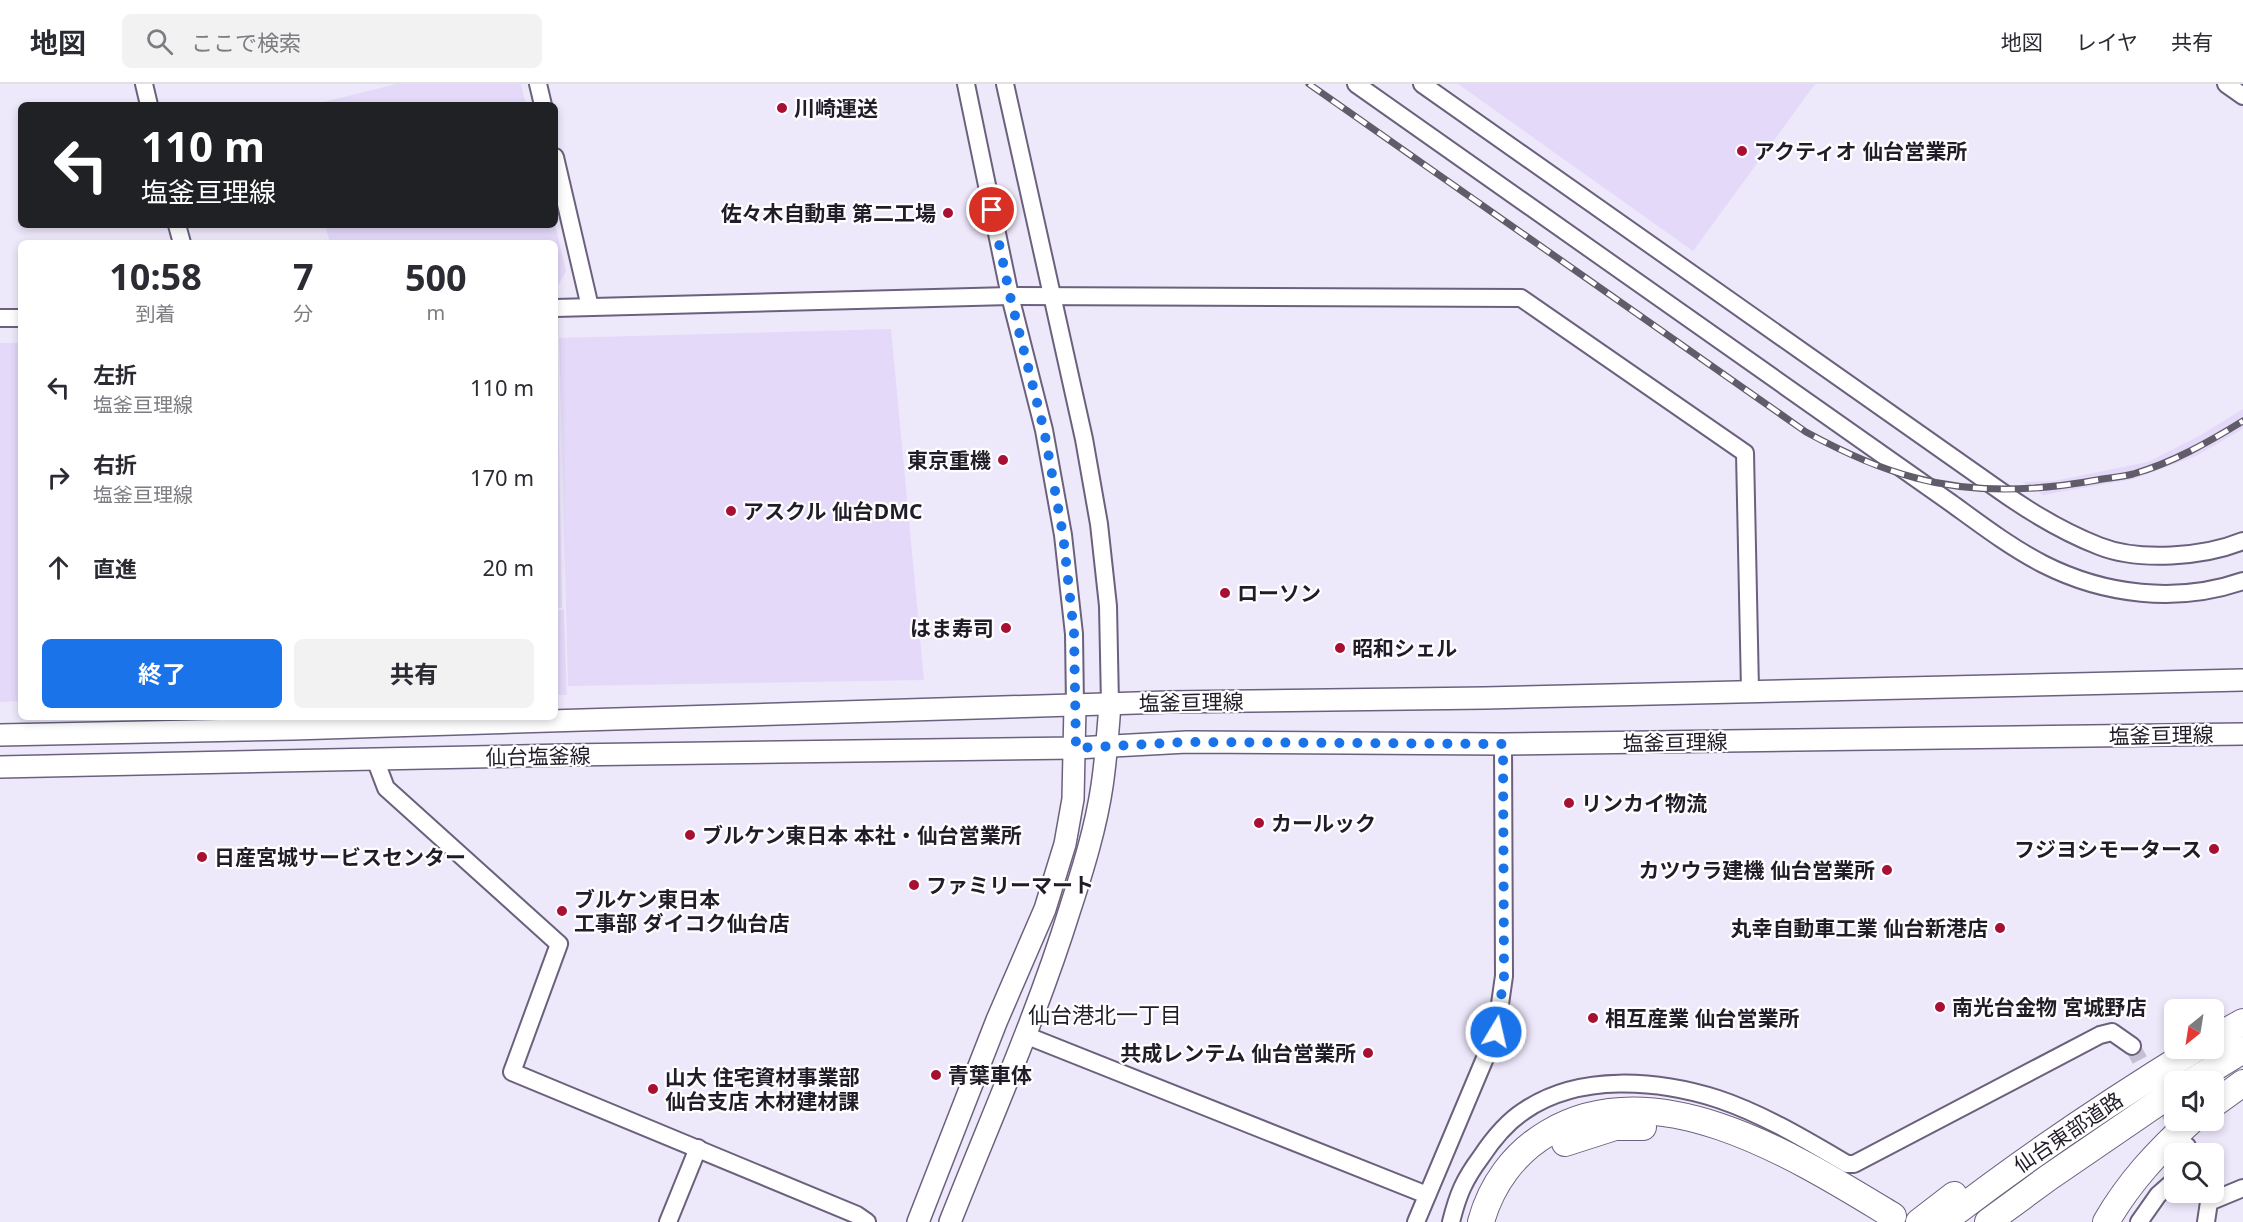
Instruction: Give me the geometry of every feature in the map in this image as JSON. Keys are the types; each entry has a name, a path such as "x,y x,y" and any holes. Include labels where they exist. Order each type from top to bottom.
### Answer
{"highway":[{"path":"2224,1032 2243,1022"},
{"path":"2209,1071 2243,1050"},
{"name":"仙台東部道路","path":"1943,1222 2029,1156 2179,1059"},
{"path":"2224,1097 2243,1083"},
{"path":"1919,1222 2019,1149 2118,1097"},
{"name":"仙台東部道路","path":"1988,1222 2057,1171 2164,1098"},
{"path":"1481,1222 1502,1174 1519,1154 1538,1139 1559,1126 1582,1117 1605,1111 1639,1110 1671,1114 1707,1123 1751,1140 1815,1170 1882,1219"},
{"path":"1500,1222 1506,1203 1517,1183 1531,1167 1566,1142 1615,1127 1646,1127 1680,1132 1748,1155 1882,1219"},
{"path":"2106,1222 2138,1173 2180,1131"}],"main road":[{"name":"塩釜亘理線","path":"1075,706 2243,680"},
{"name":"塩釜亘理線","path":"950,1222 1055,956 1078,884 1101,794 1110,705"},
{"name":"仙台塩釜線","path":"558,717 1075,706"},
{"path":"918,1222 997,1020 1045,909 1065,844 1071,811 1076,748 1075,706"},
{"name":"仙台塩釜線","path":"0,735 292,723 430,720"},
{"name":"塩釜亘理線","path":"1076,748 1187,742 1503,744 2243,734"},
{"name":"仙台塩釜線","path":"0,767 1076,748"}],"street":[{"path":"144,84 148,102"},
{"path":"538,84 542,102"},
{"path":"966,84 1010,296 1044,430 1063,535 1074,633 1075,706"},
{"path":"1005,84 1084,439 1099,524 1108,606 1110,705"},
{"path":"1356,84 1960,510 2042,563 2100,585 2164,595 2223,588 2243,581"},
{"path":"1422,84 1999,490 2058,528 2101,547 2150,555 2199,554 2243,541"},
{"path":"2226,84 2243,96"},
{"path":"558,170 590,307"},
{"path":"558,308 1010,296 1521,298 1745,453 1750,690"},
{"path":"0,318 18,318"},
{"path":"1416,1222 1496,1032 1504,976 1503,744"},
{"path":"375,759 386,788 559,944 512,1072 857,1215 867,1222"},
{"path":"1451,1222 1458,1194 1484,1152 1505,1126 1546,1098 1579,1089 1616,1083 1646,1084 1680,1089 1719,1100 1753,1114 1847,1164 1854,1164 2100,1035 2112,1032 2132,1046"},
{"path":"1025,1035 1427,1195"},
{"path":"668,1222 698,1148"},
{"path":"2206,1222 2209,1202 2243,1188"},
{"path":"2139,1222 2164,1189"}],"shaded area":[{"path":"396,84 521,84 525,102 324,102"},
{"path":"1458,84 1815,84 1693,251"},
{"path":"326,228 556,228 566,271 558,284 558,240 329,240"},
{"path":"891,329 924,680 568,686 559,338"},
{"path":"0,343 18,343 18,701 0,702"},
{"path":"558,393 562,608 558,608"},
{"path":"2243,409 2243,428 2241,430 2196,456 2134,479 2043,495 2023,482 2054,481 2148,462 2201,435"},
{"path":"558,610 564,610 567,695 558,695"}],"tunnel":[{"path":"2132,1046 2184,1140"}],"railway":[{"path":"1309,84 1806,432 1873,464 1916,478 1961,487 1983,489 2052,487 2128,475 2148,469 2190,451 2243,421"}],"place":[{"name":"川崎運送","path":"782,108"},
{"name":"アクティオ 仙台営業所","path":"1742,151"},
{"name":"佐々木自動車 第二工場","path":"948,213"},
{"name":"東京重機","path":"1003,460"},
{"name":"アスクル 仙台DMC","path":"731,511"},
{"name":"ローソン","path":"1225,593"},
{"name":"はま寿司","path":"1006,628"},
{"name":"昭和シェル","path":"1340,648"},
{"name":"リンカイ物流","path":"1569,803"},
{"name":"カールック","path":"1259,823"},
{"name":"ブルケン東日本 本社・仙台営業所","path":"690,835"},
{"name":"フジヨシモータース","path":"2214,849"},
{"name":"日産宮城サービスセンター","path":"202,857"},
{"name":"カツウラ建機 仙台営業所","path":"1887,870"},
{"name":"ファミリーマート","path":"914,885"},
{"name":"ブルケン東日本 工事部 ダイコク仙台店","path":"562,911"},
{"name":"丸幸自動車工業 仙台新港店","path":"2000,928"},
{"name":"南光台金物 宮城野店","path":"1940,1007"},
{"name":"相互産業 仙台営業所","path":"1593,1018"},
{"name":"共成レンテム 仙台営業所","path":"1368,1053"},
{"name":"青葉車体","path":"936,1075"},
{"name":"山大 住宅資材事業部 仙台支店 木材建材課","path":"653,1089"}],"district":[{"name":"仙台港北一丁目","path":"1105,1014"}],"route":[{"path":"992,210 1010,296 1044,430 1063,535 1074,633 1076,748 1187,742 1503,744 1504,976 1496,1032"}]}
